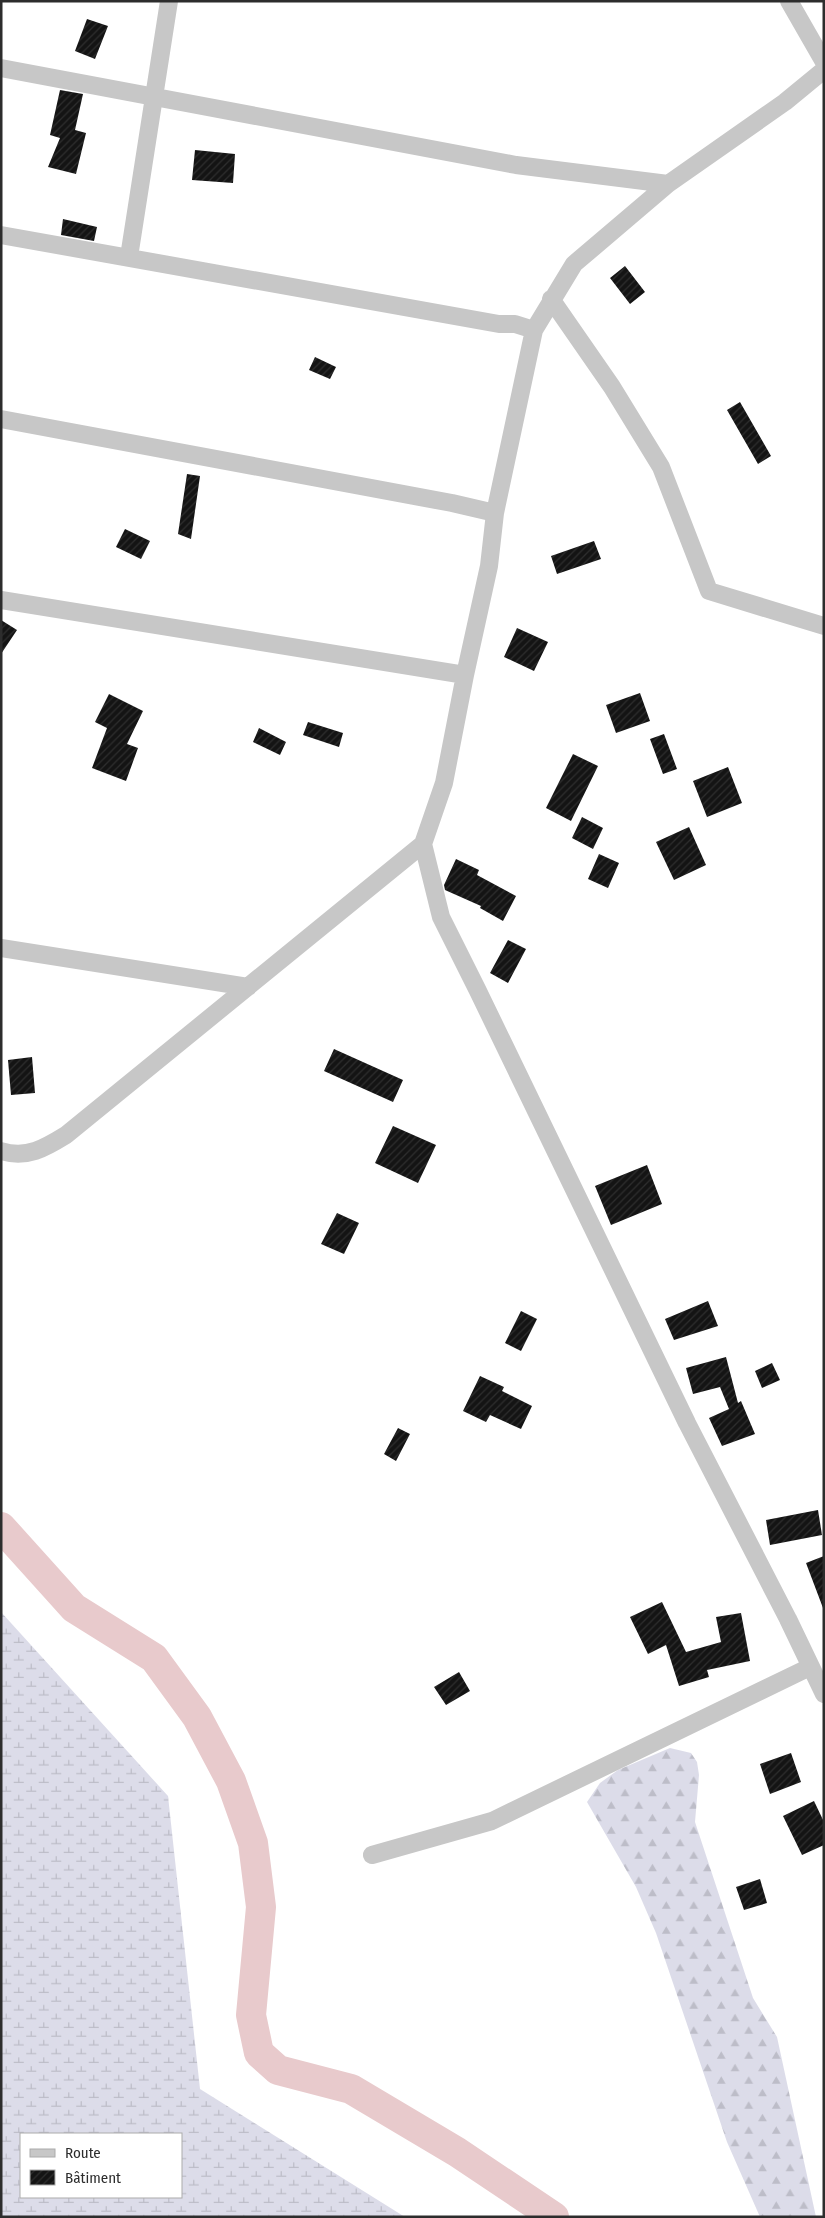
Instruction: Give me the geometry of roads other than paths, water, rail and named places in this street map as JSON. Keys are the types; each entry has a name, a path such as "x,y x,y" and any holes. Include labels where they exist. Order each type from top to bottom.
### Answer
{"street":[{"path":"129,257 169,1"},
{"path":"789,1 824,62"},
{"path":"1,68 516,165 668,184"},
{"path":"1,1151 23,1155 42,1150 66,1135 423,844 444,783 489,566 496,513 534,330 551,299 574,264 668,184 785,102 824,70"},
{"path":"1,235 499,324 515,324 534,330"},
{"path":"551,299 612,386 661,467 709,591 824,626"},
{"path":"1,418 452,503 496,513"},
{"path":"1,600 465,675"},
{"path":"423,844 441,917 452,943 478,991 687,1423 788,1619 824,1694"},
{"path":"1,948 248,987"},
{"path":"372,1855 492,1821 810,1666"}],"waterway":[{"path":"1,1527 74,1608 154,1658 197,1717 231,1781 253,1843 261,1907 251,2015 259,2053 278,2070 351,2089 457,2152 554,2217"}]}
